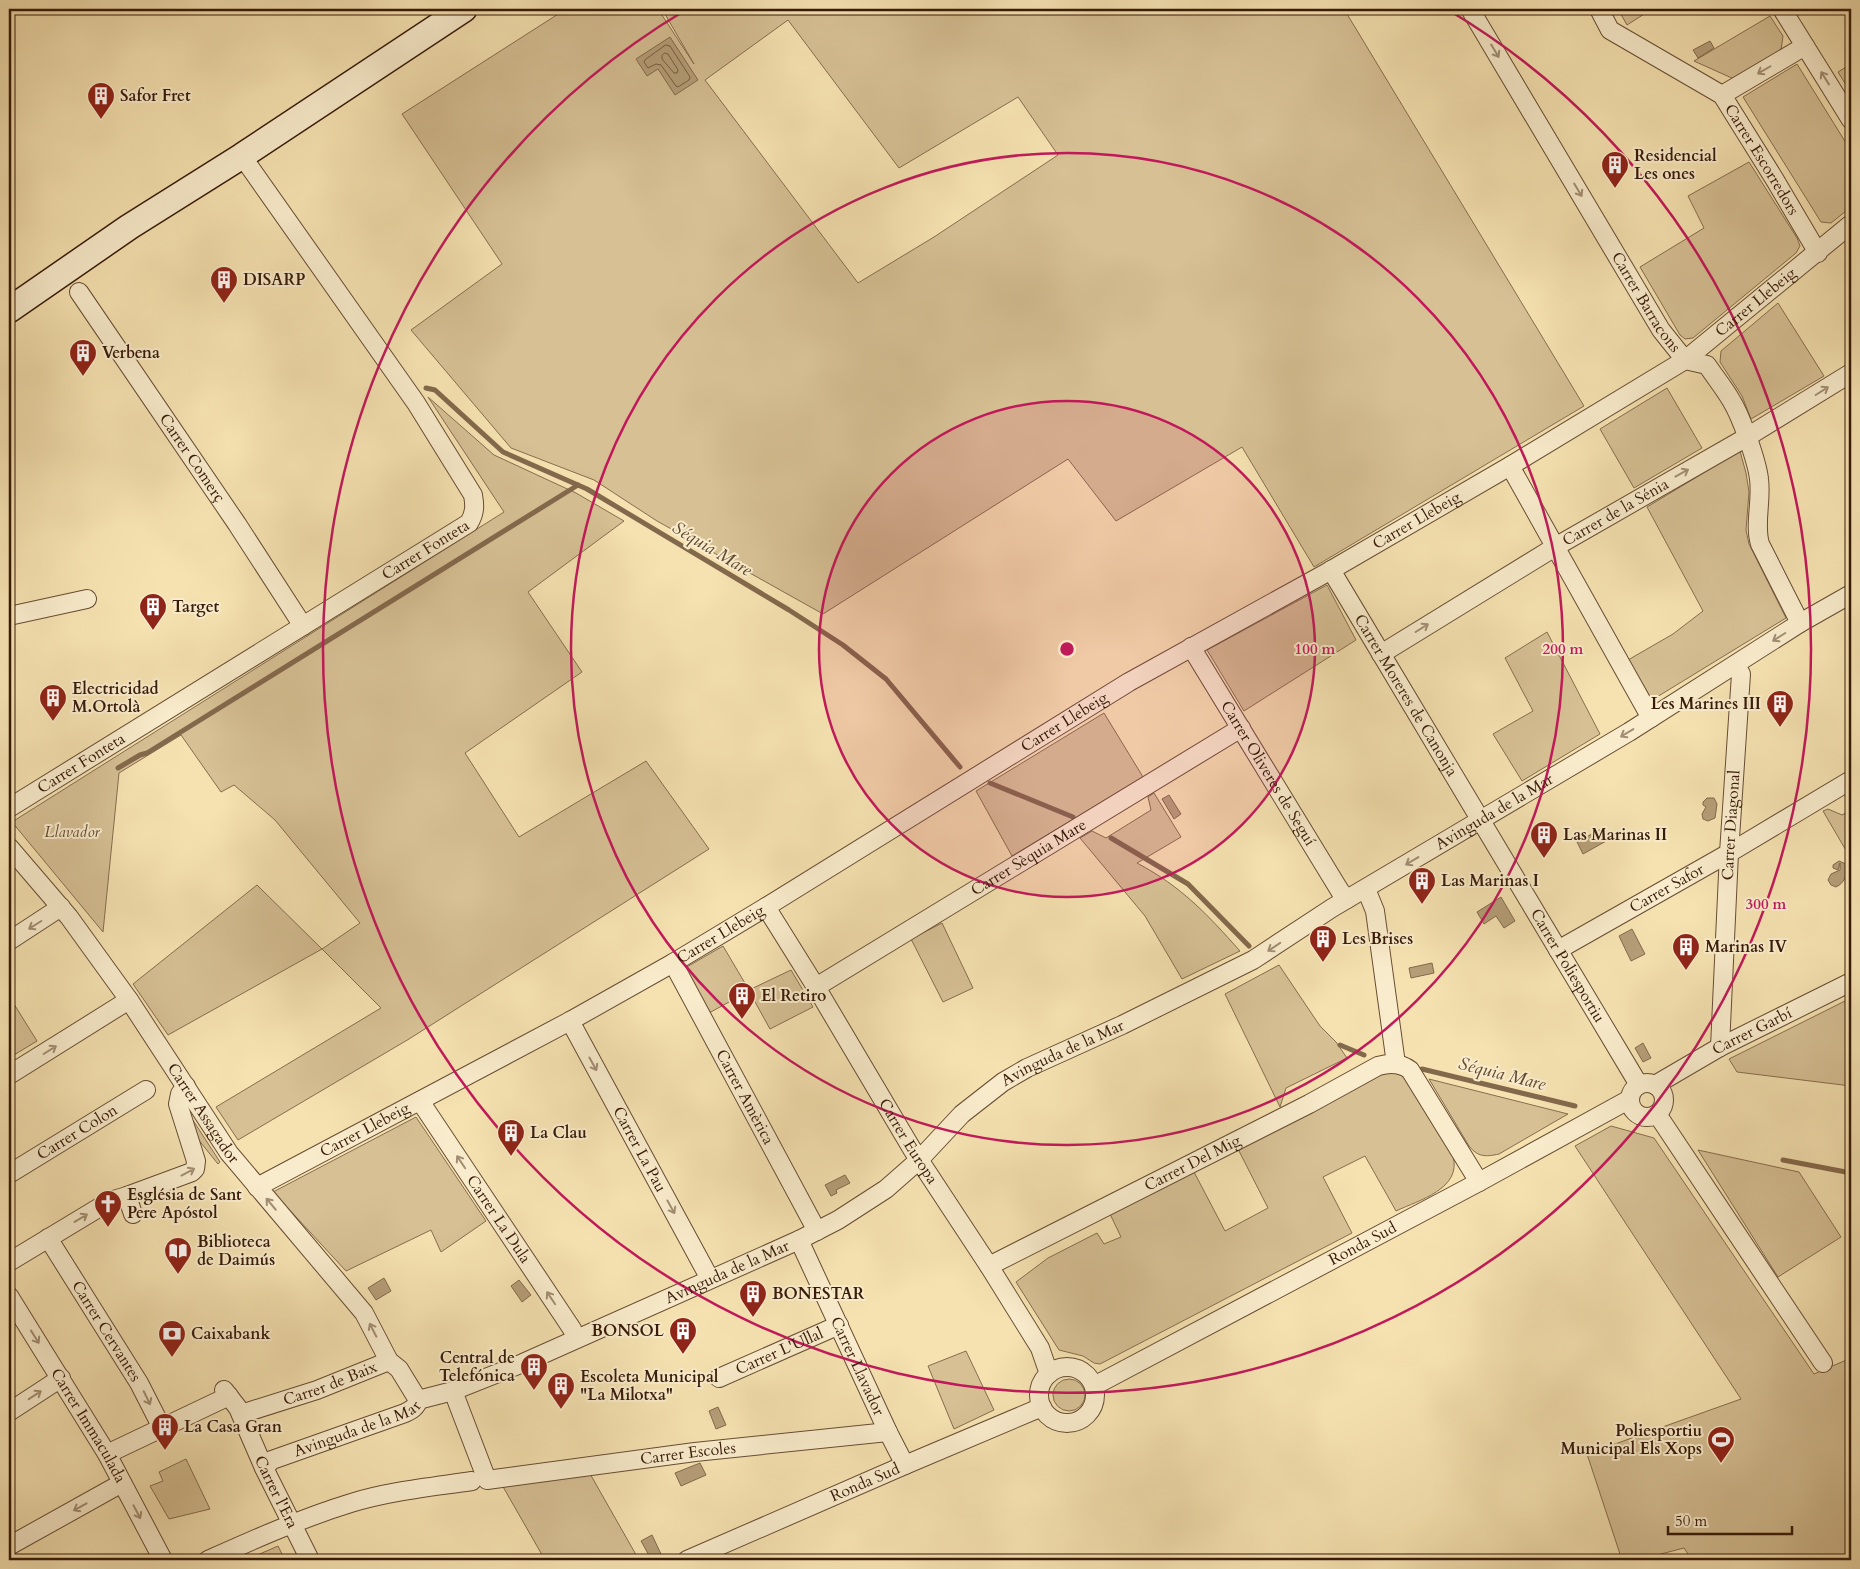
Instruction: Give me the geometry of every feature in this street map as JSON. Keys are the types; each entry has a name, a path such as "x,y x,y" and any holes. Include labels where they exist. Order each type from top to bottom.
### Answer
{"street":[{"path":"9,310 129,227 242,156 464,9"},
{"name":"Carrer Barracons","path":"1470,9 1661,330 1685,360 1708,365 1732,401 1759,478 1760,500 1757,536 1800,623"},
{"name":"Carrer Escorredors","path":"1598,9 1610,30 1722,95 1818,253"},
{"path":"1782,9 1851,120"},
{"path":"1722,95 1805,46"},
{"name":"Carrer Fonteta","path":"9,808 303,626 468,522 474,515 475,503 473,495 416,403 242,156"},
{"name":"Carrer Llebeig","path":"257,1187 420,1102 673,963 1121,687 1331,570 1510,466 1685,360 1818,253 1851,224"},
{"name":"Carrer Comerç","path":"79,292 237,524 303,626"},
{"name":"Carrer de la Sénia","path":"1381,654 1555,547 1746,437 1851,373"},
{"path":"1510,466 1651,718"},
{"name":"Carrer Moreres de Canonja","path":"1331,570 1480,820"},
{"name":"Avinguda de la Mar","path":"264,1468 272,1460 400,1416 413,1409 418,1400 453,1391 576,1339 817,1231 858,1208 886,1188 919,1160 962,1114 1003,1082 1027,1068 1240,967 1270,950 1347,899 1651,718 1800,623 1851,594"},
{"path":"9,616 87,598"},
{"name":"Carrer Oliveres de Seguí","path":"1190,647 1340,891 1347,899"},
{"name":"Carrer Diagonal","path":"1720,1047 1740,674 1735,665"},
{"name":"Carrer Sèquia Mare","path":"816,987 1241,728"},
{"name":"Carrer Safor","path":"1558,950 1729,853 1851,780"},
{"name":"Carrer Poliesportiu","path":"1480,820 1641,1090"},
{"name":"Carrer Assagador","path":"9,847 61,907 129,1000 229,1153 364,1313 389,1361 399,1369 418,1400"},
{"path":"1366,889 1375,911 1396,1064 1406,1067 1414,1075 1479,1182"},
{"path":"9,941 61,907"},
{"name":"Carrer Europa","path":"766,907 919,1160 1040,1348 1049,1374"},
{"name":"Carrer Amèrica","path":"673,963 817,1231"},
{"name":"Carrer Garbí","path":"1641,1090 1720,1047 1851,982"},
{"path":"9,1075 129,1000"},
{"name":"Carrer La Pau","path":"570,1021 710,1279"},
{"name":"Carrer Del Mig","path":"989,1266 1309,1104 1378,1066 1396,1064"},
{"path":"9,1262 110,1201 192,1172 195,1169 196,1161 178,1104 180,1094 186,1086"},
{"path":"1659,1089 1664,1099 1657,1114 1647,1117 1641,1116 1632,1109 1641,1090 1659,1089"},
{"name":"Carrer Colon","path":"9,1174 146,1090"},
{"name":"Ronda Sud","path":"1094,1386 1479,1182 1641,1090"},
{"name":"Carrer La Dula","path":"420,1102 572,1329 576,1339"},
{"path":"1657,1114 1823,1363"},
{"path":"127,1196 133,1214"},
{"name":"Carrer Cervantes","path":"48,1238 139,1383 162,1428"},
{"name":"Carrer Llavador","path":"799,1240 888,1432 905,1464"},
{"name":"Carrer Immaculada","path":"9,1296 107,1454 163,1560"},
{"name":"Carrer L'Ullal","path":"719,1378 839,1324"},
{"name":"Carrer de Baix","path":"241,1414 317,1390 389,1361"},
{"path":"1066,1368 1083,1372 1094,1386 1094,1405 1082,1419 1064,1423 1047,1415 1042,1407 1039,1393 1044,1379 1057,1370 1066,1368"},
{"path":"9,1412 61,1378"},
{"path":"453,1391 480,1480"},
{"name":"Carrer l'Era","path":"162,1428 227,1393 241,1414 264,1468 310,1560"},
{"name":"Ronda Sud","path":"688,1560 905,1464 1042,1407"},
{"path":"107,1454 162,1428"},
{"name":"Carrer Escoles","path":"208,1560 292,1523 382,1495 480,1480 695,1452 888,1432"},
{"path":"9,1546 122,1483"}],"green space":[{"path":"566,9 658,9 694,64 662,9 1344,9 1584,406 1314,567 1242,447 1116,521 1068,459 823,614 657,521 594,480 511,448 411,330 502,264 402,114","holes":["788,20 899,168 1018,97 1058,155 934,237 858,283 705,80"]},
{"path":"1618,9 1652,9 1627,25"},
{"path":"1770,16 1783,36 1781,50 1734,79 1694,61"},
{"path":"1797,64 1851,151 1851,207 1831,223 1821,222 1743,97"},
{"path":"1851,64 1851,93 1838,72"},
{"path":"1749,162 1797,238 1800,246 1796,253 1693,338 1685,339 1680,335 1640,267 1704,228 1688,196"},
{"path":"1778,303 1824,376 1751,419 1742,396 1720,362 1721,351"},
{"path":"1667,388 1702,448 1634,488 1600,429"},
{"name":"Llavador","path":"428,397 494,455 576,493 624,521 528,592 582,672 465,753 519,837 646,761 709,849 409,1039 238,1140 216,1107 381,1008 322,949 360,923 275,820 234,785 221,792 181,735 119,773 103,932 12,822 504,512"},
{"path":"1740,451 1749,492 1746,530 1749,544 1786,618 1652,700 1628,660 1673,634 1703,611 1647,507"},
{"path":"1327,585 1356,640 1244,711 1207,650"},
{"path":"1547,632 1600,734 1522,781 1493,734 1533,711 1505,658"},
{"path":"1104,713 1143,777 1012,856 976,791"},
{"path":"1154,793 1181,837 1137,863 1153,872 1193,902 1240,951 1182,979 1145,916 1080,838 1092,831 1106,838 1151,810 1148,797"},
{"path":"1828,809 1842,815 1851,810 1851,859 1823,811"},
{"path":"257,885 322,949 168,1035 133,984"},
{"path":"942,923 973,988 943,1002 911,939"},
{"path":"723,946 749,990 791,970 813,1007 770,1029 749,991 709,1013 685,968"},
{"path":"1279,965 1320,1026 1336,1042 1347,1058 1286,1088 1280,1107 1225,994"},
{"path":"9,996 37,1041 9,1058"},
{"path":"1851,998 1851,1086 1737,1072 1729,1059"},
{"path":"1387,1072 1401,1073 1453,1156 1454,1167 1451,1177 1445,1185 1427,1197 1396,1211 1365,1156 1323,1177 1352,1233 1100,1364 1094,1363 1083,1356 1059,1350 1016,1282 1048,1258 1097,1233 1104,1244 1121,1237 1110,1214 1194,1172 1225,1231 1268,1208 1238,1149"},
{"path":"1429,1079 1568,1114 1499,1154 1482,1155 1469,1146"},
{"path":"187,1111 220,1162 218,1164 193,1133"},
{"path":"416,1117 486,1221 441,1252 431,1230 346,1271 273,1192"},
{"name":"Poliesportiu Municipal Els Xops","path":"1611,1126 1654,1138 1814,1374 1851,1358 1851,1560 1692,1560 1684,1548 1661,1554 1664,1560 1622,1560 1587,1454 1741,1399 1575,1146"},
{"path":"1698,1150 1799,1172 1841,1237 1778,1277"},
{"path":"966,1351 994,1410 954,1429 928,1366"},
{"path":"1069,1379 1075,1380 1080,1384 1084,1389 1084,1401 1080,1406 1075,1410 1069,1411 1063,1410 1058,1406 1054,1401 1053,1395 1054,1389 1058,1384 1063,1380"},
{"path":"186,1459 210,1509 169,1519 150,1486 163,1481 159,1472"},
{"path":"589,1472 639,1560 545,1560 502,1485"},
{"path":"278,1546 285,1560 246,1560"}],"water":[{"path":"670,37 698,80 675,95 658,69 647,76 636,59"},
{"path":"1710,41 1714,48 1698,58 1693,50"},
{"path":"1169,795 1181,814 1174,819 1162,799"},
{"path":"1707,798 1714,798 1717,804 1715,818 1708,821 1703,819 1702,814 1706,807 1703,805 1703,802"},
{"path":"1603,828 1608,840 1583,854 1577,842"},
{"path":"1839,861 1846,864 1847,870 1846,877 1836,887 1831,885 1828,880 1831,874 1840,870 1840,863 1838,870 1833,868 1833,865"},
{"path":"1501,897 1515,921 1504,928 1496,916 1484,924 1477,912"},
{"path":"1632,929 1645,954 1631,961 1619,936"},
{"path":"1432,963 1434,973 1411,978 1409,968"},
{"path":"1643,1043 1651,1058 1643,1062 1635,1048"},
{"path":"845,1175 850,1183 836,1190 837,1193 831,1196 825,1185"},
{"path":"384,1278 391,1291 376,1300 368,1288"},
{"path":"519,1280 531,1295 522,1302 511,1286"},
{"path":"718,1407 726,1425 716,1429 709,1411"},
{"path":"700,1463 706,1475 681,1486 675,1473"},
{"path":"652,1535 661,1554 651,1559 641,1541"}],"waterway":[{"name":"Séquia Mare","path":"426,388 435,390 503,452 587,489 789,610 843,645 886,679 960,767"},
{"path":"118,768 147,753 578,485"},
{"name":"Séquia Mare","path":"990,783 1073,817"},
{"name":"Séquia Mare","path":"1111,838 1188,884 1249,946"},
{"name":"Séquia Mare","path":"1340,1045 1364,1055"},
{"name":"Séquia Mare","path":"1422,1069 1575,1106"},
{"name":"Séquia Mare","path":"1783,1160 1851,1173"}],"place":[{"name":"Safor Fret","path":"101,120"},
{"name":"Residencial Les ones","path":"1615,189"},
{"name":"DISARP","path":"224,304"},
{"name":"Verbena","path":"83,377"},
{"name":"Target","path":"153,631"},
{"name":"Electricidad M.Ortolà","path":"53,722"},
{"name":"Les Marines III","path":"1780,728"},
{"name":"Las Marinas II","path":"1544,859"},
{"name":"Las Marinas I","path":"1422,905"},
{"name":"Les Brises","path":"1323,963"},
{"name":"Marinas IV","path":"1686,971"},
{"name":"El Retiro","path":"742,1020"},
{"name":"La Clau","path":"511,1157"},
{"name":"Església de Sant Pere Apóstol","path":"108,1228"},
{"name":"Biblioteca de Daimús","path":"178,1275"},
{"name":"BONESTAR","path":"753,1318"},
{"name":"BONSOL","path":"683,1355"},
{"name":"Caixabank","path":"172,1358"},
{"name":"Central de Telefónica","path":"534,1391"},
{"name":"Escoleta Municipal \"La Milotxa\"","path":"561,1410"},
{"name":"La Casa Gran","path":"165,1451"},
{"name":"Poliesportiu Municipal Els Xops","path":"1721,1464"}]}
